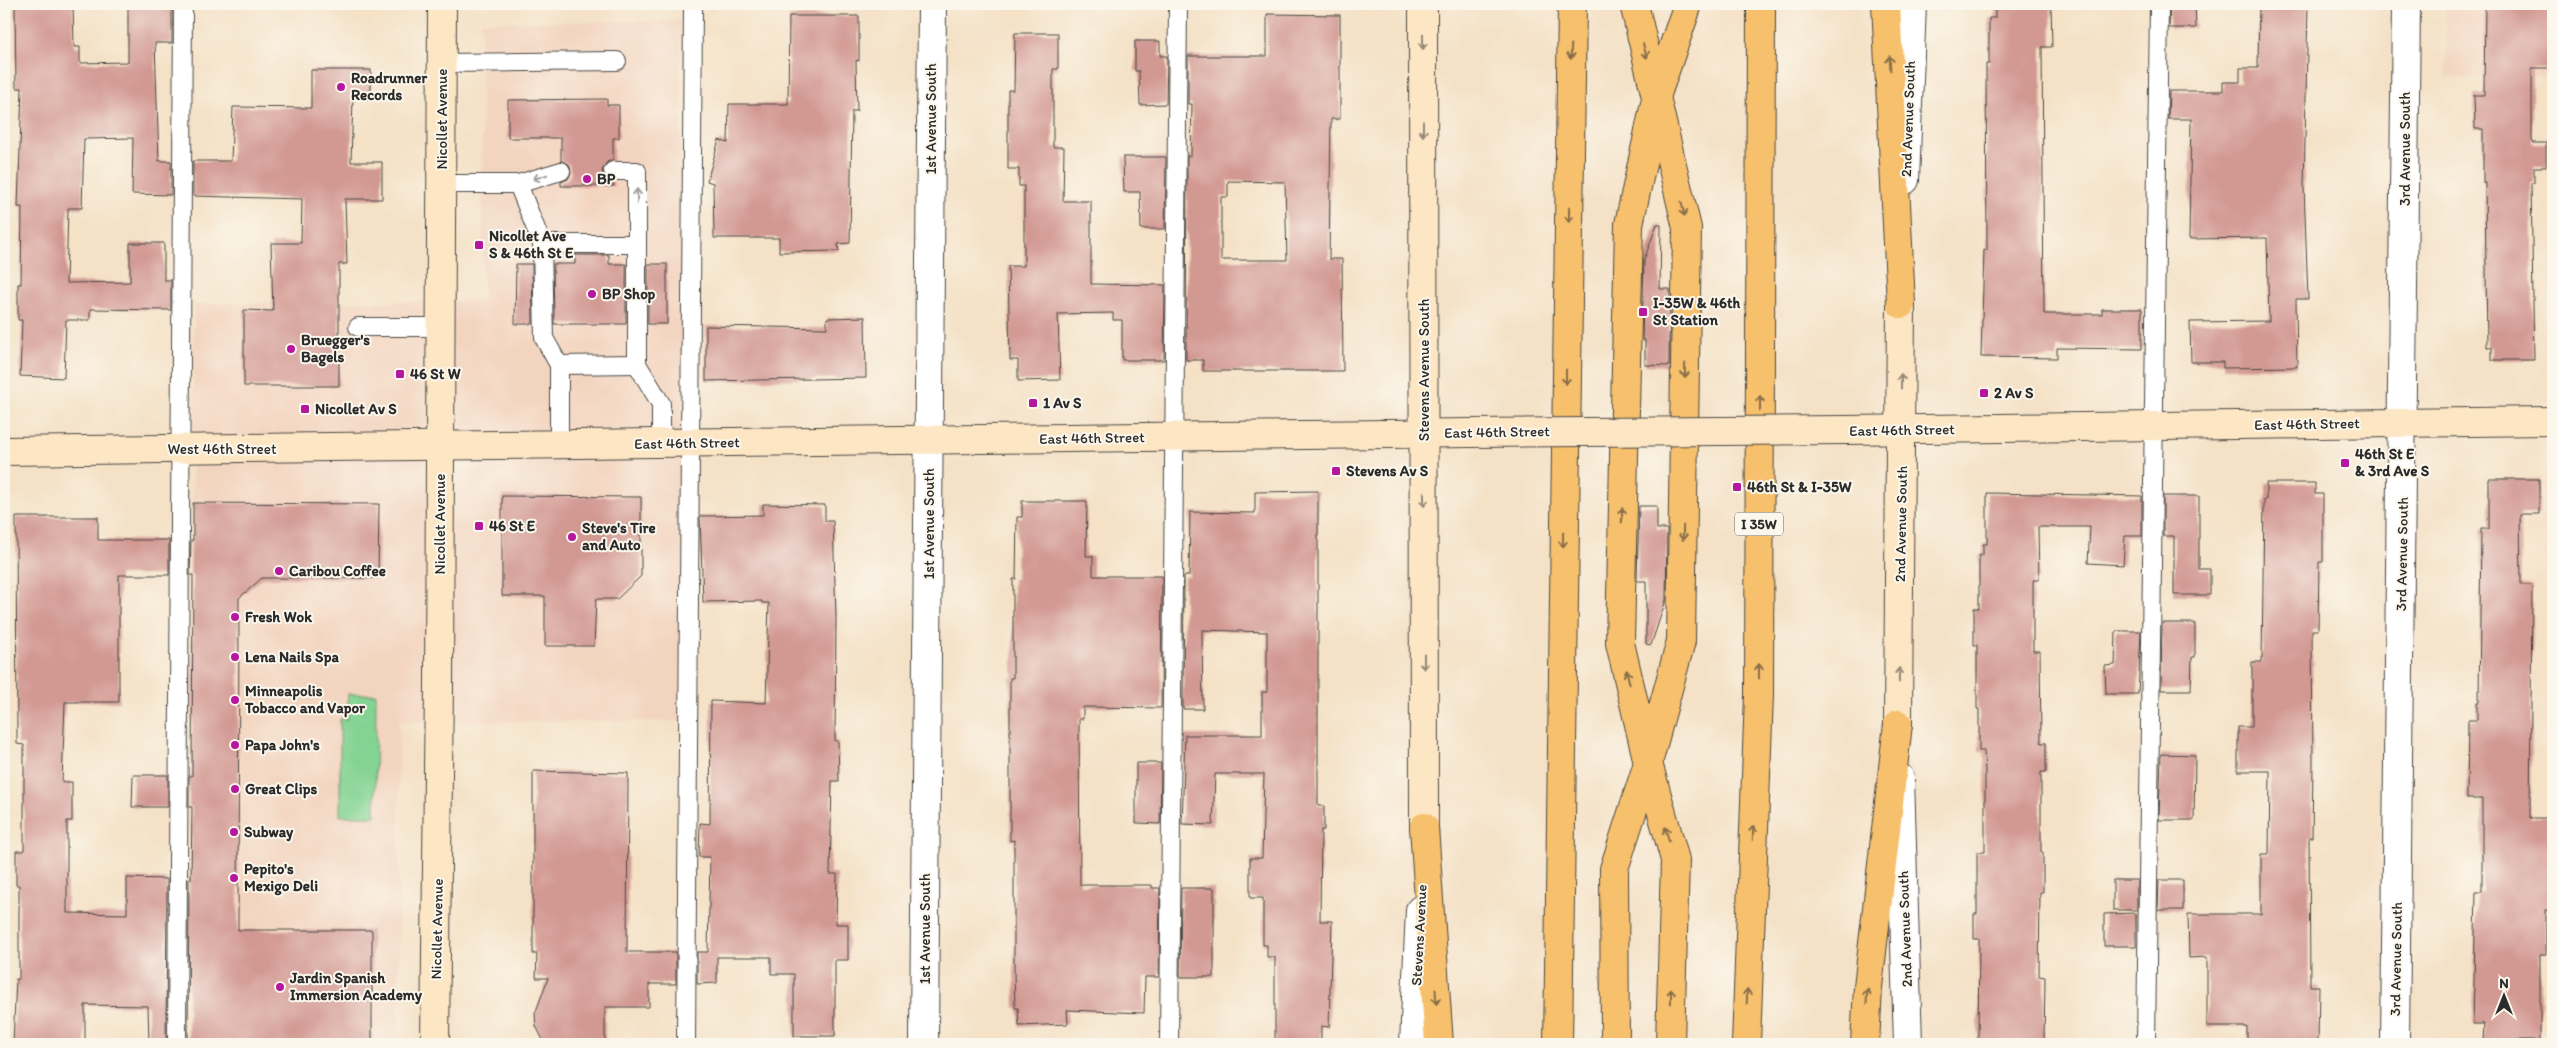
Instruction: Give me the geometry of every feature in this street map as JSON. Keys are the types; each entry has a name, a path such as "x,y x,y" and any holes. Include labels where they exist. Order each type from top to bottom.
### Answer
{"highway":[{"path":"1558,1044 1572,4"},
{"path":"1615,1044 1614,869 1648,763 1681,641 1687,228 1657,94 1634,4"},
{"path":"1670,1044 1675,860 1648,763 1620,643 1629,224 1657,94 1688,4"},
{"name":"I 35W","path":"1746,1044 1759,695 1761,4"},
{"path":"1886,4 1901,304"},
{"path":"1865,1044 1868,987 1898,724"},
{"path":"1424,826 1439,1044"}],"main road":[{"name":"Nicollet Avenue","path":"435,1044 441,446 442,4"},
{"name":"Stevens Avenue South","path":"1423,4 1424,826"},
{"name":"2nd Avenue South","path":"1898,724 1902,430 1901,304"},
{"name":"East 46th Street","path":"441,446 930,441 1470,432 1902,430 2553,421"},
{"name":"West 46th Street","path":"4,452 441,446"}],"street":[{"name":"1st Avenue South","path":"924,1044 932,4"},
{"name":"2nd Avenue South","path":"1901,304 1912,4"},
{"name":"3rd Avenue South","path":"2395,1044 2406,4"},
{"name":"2nd Avenue South","path":"1898,724 1908,1044"},
{"name":"Stevens Avenue","path":"1414,1044 1424,826"}],"lane":[{"path":"177,1044 183,4"},
{"path":"686,1044 693,4"},
{"path":"1169,1044 1178,4"},
{"path":"2146,1044 2158,4"},
{"path":"442,63 617,60"},
{"path":"442,184 518,184 561,171"},
{"path":"613,171 637,171 637,364 661,404 661,444"},
{"path":"518,184 542,244 544,338 559,365 559,445"},
{"path":"542,244 636,244"},
{"path":"358,327 441,327"},
{"path":"559,365 637,364"}],"shaded area":[{"path":"2446,4 2553,4 2553,77 2447,77"},
{"path":"680,21 684,410 682,721 399,722 399,1044 189,1044 194,304 483,301 481,22"}],"green space":[{"path":"348,694 376,694 375,816 340,816 340,719 347,719"}],"building":[{"path":"15,4 73,4 74,47 80,47 80,63 128,62 128,4 172,4 172,43 155,43 159,161 171,161 171,195 132,194 133,138 84,139 82,208 68,208 66,283 130,282 130,243 164,243 164,280 171,280 171,310 90,309 90,320 66,320 64,378 20,376 22,320 18,320 18,284 21,284 22,207 18,207 22,88 16,88"},
{"path":"2051,4 2052,47 2042,47 2044,314 2102,314 2102,309 2142,309 2142,349 2057,348 2057,358 1981,357 1984,250 1987,250 1986,64 1989,64 1989,18 1995,18 1995,5"},
{"path":"2170,4 2195,4 2196,28 2169,28"},
{"path":"2259,4 2308,4 2304,186 2308,299 2296,299 2297,367 2223,368 2223,362 2191,362 2190,322 2269,321 2267,238 2189,239 2191,119 2168,119 2169,91 2223,91 2223,82 2240,82 2240,68 2258,68"},
{"path":"2485,4 2553,4 2553,68 2532,68 2532,141 2534,143 2546,143 2546,167 2534,167 2534,183 2531,183 2534,360 2492,360 2492,347 2487,347 2483,129 2475,129 2474,95 2484,95"},
{"path":"1267,14 1340,15 1340,119 1331,119 1329,259 1342,259 1343,371 1203,371 1203,360 1186,360 1187,156 1191,156 1192,104 1188,104 1188,56 1267,56","holes":["1228,181 1285,182 1287,260 1221,260 1221,197 1228,197"]},
{"path":"789,16 859,16 859,61 856,60 857,111 852,111 850,243 838,244 839,251 779,252 779,238 714,238 713,183 707,181 719,140 728,143 729,104 788,104"},
{"path":"1015,33 1058,33 1058,69 1053,69 1053,147 1064,147 1063,201 1091,201 1091,284 1165,285 1164,360 1122,360 1122,320 1113,320 1113,313 1058,314 1060,380 1018,381 1018,360 1010,360 1008,266 1024,266 1024,186 1019,186 1019,169 1008,169 1008,90 1014,90"},
{"path":"1135,41 1160,41 1160,56 1167,56 1166,104 1140,105 1139,71 1135,71"},
{"path":"311,70 371,70 371,99 353,99 351,162 382,162 382,199 345,199 347,264 339,264 339,386 244,386 244,310 273,311 271,243 301,243 302,199 193,196 193,161 231,161 233,107 311,108"},
{"path":"607,99 607,105 619,105 619,138 613,138 613,160 607,162 602,171 604,177 613,182 614,186 561,186 561,182 568,179 571,173 569,164 561,161 561,138 508,138 508,100"},
{"path":"1123,157 1166,157 1165,229 1141,229 1140,192 1124,192"},
{"path":"1657,224 1661,225 1660,289 1670,289 1669,366 1645,365 1645,340 1642,340 1644,260"},
{"path":"575,255 609,255 609,264 626,264 626,324 554,324 553,264 575,264"},
{"path":"516,264 532,264 533,324 515,324"},
{"path":"648,264 667,264 667,324 648,324"},
{"path":"865,317 866,378 706,381 706,326 827,328 827,318"},
{"path":"2489,479 2539,479 2539,514 2520,514 2521,585 2531,585 2532,587 2530,818 2553,818 2553,910 2546,910 2546,955 2540,955 2540,1041 2483,1041 2484,1024 2473,1024 2476,892 2482,892 2482,799 2467,799 2468,720 2477,720 2477,702 2479,702 2481,529 2489,529"},
{"path":"2266,483 2315,483 2315,494 2323,494 2323,562 2319,562 2318,630 2312,630 2312,837 2309,837 2310,986 2319,986 2318,1044 2247,1044 2247,1027 2207,1027 2207,957 2189,958 2188,914 2261,914 2261,854 2269,854 2270,771 2238,771 2238,727 2252,727 2252,662 2262,662 2264,500 2266,500"},
{"path":"1318,491 1318,806 1324,806 1324,830 1321,830 1320,921 1332,921 1329,1027 1321,1026 1321,1044 1275,1044 1275,957 1267,957 1267,945 1263,945 1263,898 1250,898 1250,858 1262,858 1264,774 1215,774 1213,825 1182,824 1185,735 1262,735 1262,692 1267,692 1267,632 1202,630 1203,709 1183,709 1184,576 1189,576 1190,512 1255,513 1255,492"},
{"path":"1987,493 2142,496 2142,536 2125,536 2123,565 2088,563 2090,527 2038,527 2039,580 2033,580 2033,651 2040,651 2041,743 2046,743 2046,772 2041,772 2043,892 2040,892 2039,976 2045,977 2044,1044 1978,1044 1979,939 1974,939 1974,914 1977,914 1977,852 1985,852 1985,772 1984,751 1979,751 1977,645 1974,645 1974,608 1979,608 1979,555 1983,555 1983,544 1987,544"},
{"name":"Steve's Tire and Auto","path":"502,496 641,497 641,576 617,599 596,599 594,646 545,646 545,596 502,596"},
{"path":"2163,496 2199,496 2199,569 2210,569 2210,595 2174,595 2174,536 2163,536"},
{"path":"1022,501 1087,501 1086,556 1093,556 1093,576 1162,576 1161,708 1083,707 1083,719 1079,719 1080,885 1152,885 1152,888 1160,888 1159,977 1145,977 1144,1013 1067,1010 1068,1024 1019,1026 1018,1008 1015,1008 1014,972 1014,840 1010,841 1010,678 1013,678 1013,579 1016,579 1017,517 1022,517"},
{"path":"193,503 379,504 378,578 262,578 239,598 238,930 372,930 372,1044 188,1044 189,879 191,879 192,807 189,807 189,776 192,776 193,575 190,575 191,540 193,540"},
{"path":"763,504 825,505 825,521 833,521 836,617 835,741 838,741 839,781 832,781 830,874 837,874 836,924 848,924 848,960 835,960 835,1036 794,1036 794,974 771,974 771,957 717,957 717,983 697,984 697,952 708,952 710,857 699,857 700,823 710,824 711,701 766,703 769,603 762,603 762,601 703,602 700,516 763,515"},
{"path":"1639,506 1657,506 1657,529 1667,529 1666,600 1651,645 1646,644 1646,581 1637,581"},
{"path":"16,517 98,517 98,540 169,540 169,575 119,575 119,702 65,702 62,782 72,782 72,821 67,821 67,913 127,914 127,878 167,879 166,1044 149,1044 148,1006 85,1005 85,1044 13,1044 16,979 19,979 19,885 16,885 16,851 24,851 24,745 17,744"},
{"path":"2162,623 2195,623 2195,657 2192,657 2191,690 2161,690"},
{"path":"2116,631 2141,631 2138,694 2106,694 2105,666 2115,665"},
{"path":"2161,754 2195,755 2194,820 2159,820"},
{"path":"1136,763 1161,763 1160,824 1136,823"},
{"path":"533,771 628,773 627,952 676,952 676,984 649,984 649,1007 605,1007 605,1043 545,1044 536,1026 535,1014 548,978 536,978 537,954 533,954"},
{"path":"133,775 168,775 168,807 132,807"},
{"path":"2113,880 2137,880 2137,910 2113,910"},
{"path":"2159,880 2183,880 2183,910 2158,910"},
{"path":"1181,888 1214,888 1214,977 1180,977"},
{"path":"2136,913 2136,946 2104,946 2104,914"}],"place":[{"name":"Roadrunner Records","path":"341,87"},
{"name":"BP","path":"587,179"},
{"name":"Nicollet Ave S & 46th St E","path":"479,245"},
{"name":"BP Shop","path":"592,294"},
{"name":"I-35W & 46th St Station","path":"1643,312"},
{"name":"Bruegger's Bagels","path":"291,349"},
{"name":"46 St W","path":"400,374"},
{"name":"2 Av S","path":"1984,393"},
{"name":"1 Av S","path":"1033,403"},
{"name":"Nicollet Av S","path":"305,409"},
{"name":"46th St E & 3rd Ave S","path":"2345,463"},
{"name":"Stevens Av S","path":"1336,471"},
{"name":"46th St & I-35W","path":"1737,487"},
{"name":"46 St E","path":"479,526"},
{"name":"Steve's Tire and Auto","path":"572,537"},
{"name":"Caribou Coffee","path":"279,571"},
{"name":"Fresh Wok","path":"235,617"},
{"name":"Lena Nails Spa","path":"235,657"},
{"name":"Minneapolis Tobacco and Vapor","path":"235,700"},
{"name":"Papa John's","path":"235,745"},
{"name":"Great Clips","path":"235,789"},
{"name":"Subway","path":"234,832"},
{"name":"Pepito's Mexigo Deli","path":"234,878"},
{"name":"Jardin Spanish Immersion Academy","path":"280,987"}]}
